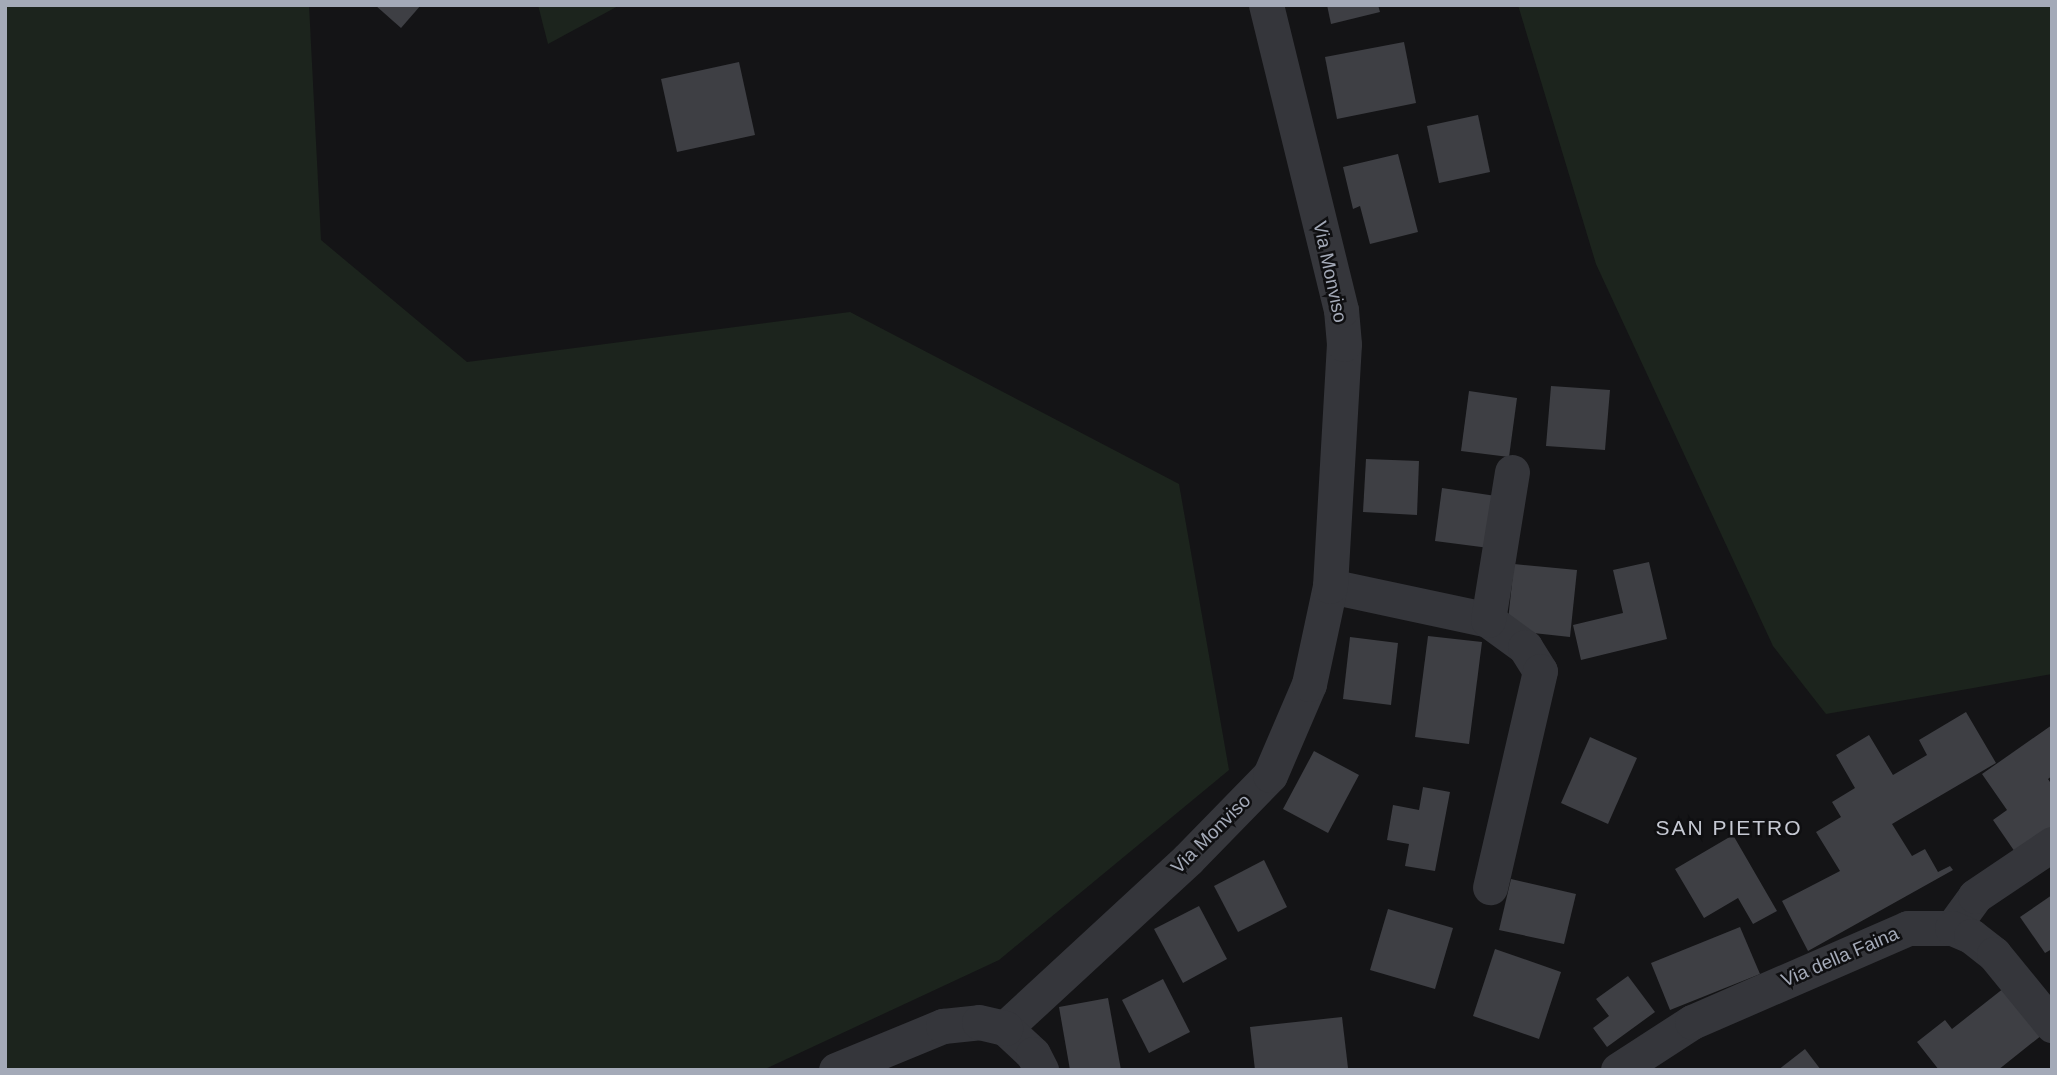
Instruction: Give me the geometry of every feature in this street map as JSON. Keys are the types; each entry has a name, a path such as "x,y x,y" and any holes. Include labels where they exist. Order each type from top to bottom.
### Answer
{"street":[{"name":"Via Monviso","path":"1005,1028 1188,859 1270,775 1309,684 1330,586 1344,344 1341,310 1266,5"},
{"path":"1488,620 1512,472"},
{"path":"1330,586 1488,620 1525,647 1539,671 1490,887"},
{"path":"2052,844 1975,896 1952,928 1994,954 2052,1026"},
{"name":"Via della Faina","path":"1618,1070 1640,1060 1692,1022 1908,928 1952,928"},
{"path":"836,1070 943,1026 979,1022 1005,1028 1033,1054 1041,1070"}],"shaded area":[{"path":"5,5 309,5 321,240 467,362 850,312 1179,484 1229,770 999,960 763,1070 5,1070"},
{"path":"538,5 620,5 548,44"},
{"path":"1518,5 2052,5 2052,674 1826,714 1773,646 1596,264"}],"building":[{"path":"375,5 421,5 401,28"},
{"path":"1327,5 1378,5 1380,12 1331,24"},
{"path":"1404,42 1416,103 1337,119 1325,57"},
{"path":"739,62 755,135 677,152 661,79"},
{"path":"1478,115 1490,172 1439,183 1427,126"},
{"path":"1398,154 1418,232 1370,244 1360,206 1353,209 1343,167"},
{"path":"1551,386 1610,390 1605,450 1546,446"},
{"path":"1469,391 1517,398 1509,457 1461,451"},
{"path":"1366,459 1419,461 1417,515 1363,512"},
{"path":"1442,488 1496,496 1489,548 1435,541"},
{"path":"1649,562 1667,639 1581,660 1573,625 1623,613 1613,570"},
{"path":"1514,564 1577,570 1570,637 1507,630"},
{"path":"1428,636 1482,642 1469,744 1415,737"},
{"path":"1350,637 1398,643 1391,705 1343,699"},
{"path":"1966,712 1996,763 1892,824 1912,856 1925,849 1938,872 1950,866 1953,870 1808,951 1782,901 1840,871 1816,832 1841,817 1832,802 1855,788 1836,755 1869,735 1893,775 1927,755 1919,740"},
{"path":"2052,725 2052,776 2048,779 2052,785 2052,827 2015,852 1993,820 2007,810 1982,774"},
{"path":"1590,737 1637,758 1608,824 1561,803"},
{"path":"1314,751 1359,775 1328,833 1283,809"},
{"path":"1423,787 1450,792 1435,871 1405,866 1409,844 1387,840 1393,805 1419,810"},
{"path":"1733,835 1777,911 1753,924 1738,898 1704,918 1675,869"},
{"path":"1264,860 1287,907 1238,932 1214,886"},
{"path":"1511,879 1576,894 1564,944 1499,930"},
{"path":"2052,895 2052,949 2045,953 2020,917"},
{"path":"1199,906 1227,959 1183,983 1154,929"},
{"path":"1388,909 1453,928 1435,989 1370,970"},
{"path":"1740,927 1760,974 1670,1010 1651,963"},
{"path":"1495,949 1561,972 1539,1039 1473,1016"},
{"path":"1628,976 1655,1012 1607,1047 1593,1028 1609,1016 1596,999"},
{"path":"1163,979 1190,1032 1149,1053 1122,1000"},
{"path":"2004,988 2042,1035 1998,1070 1939,1070 1917,1042 1945,1020 1952,1029"},
{"path":"1108,998 1121,1070 1070,1070 1059,1007"},
{"path":"1342,1017 1348,1068 1255,1070 1250,1027"},
{"path":"1805,1049 1821,1070 1778,1070"}],"district":[{"name":"SAN PIETRO","path":"1729,828"}]}
